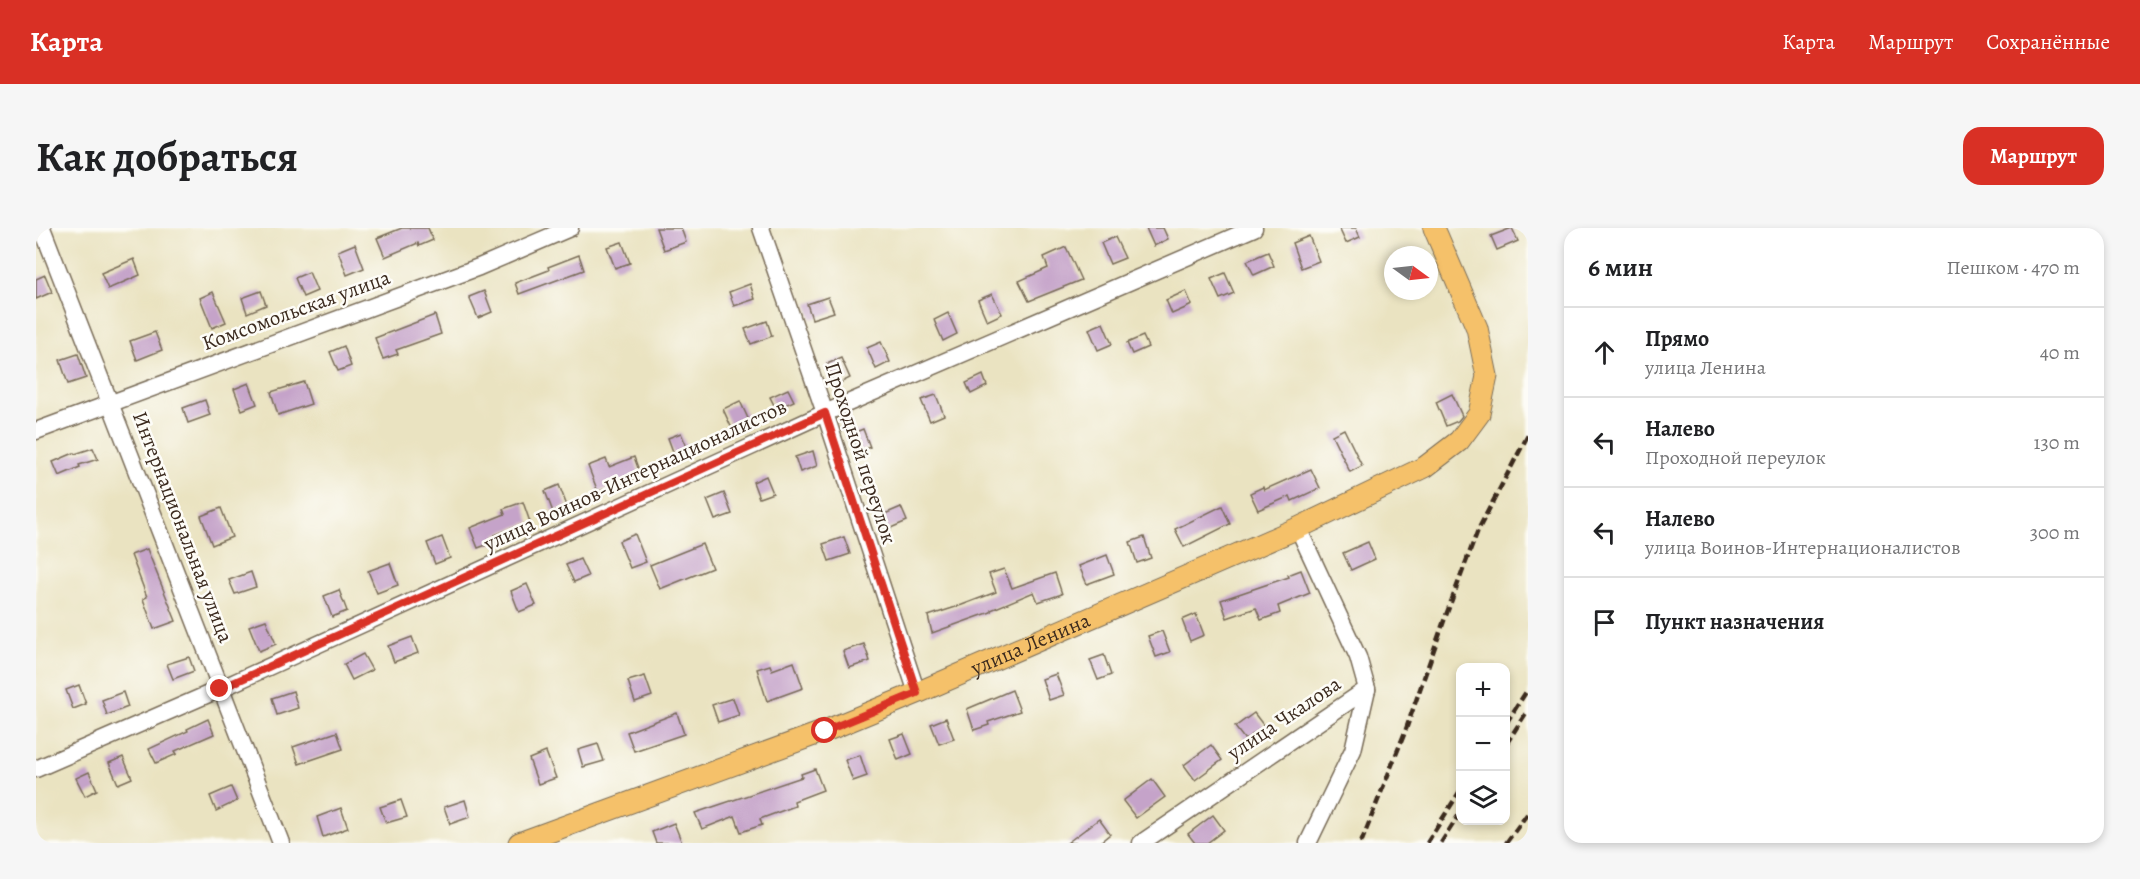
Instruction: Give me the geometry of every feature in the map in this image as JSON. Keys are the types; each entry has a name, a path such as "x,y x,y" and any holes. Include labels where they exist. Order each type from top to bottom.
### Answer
{"main road":[{"name":"улица Ленина","path":"519,843 825,731 917,693 1298,528 1425,468 1459,441 1479,414 1488,376 1477,328 1434,228"}],"street":[{"name":"Интернациональная улица","path":"42,228 112,402 220,689 281,843"},
{"name":"Комсомольская улица","path":"36,431 478,267 570,228"},
{"name":"Проходной переулок","path":"761,228 825,413 917,693"},
{"name":"улица Воинов-Интернационалистов","path":"36,769 220,689 825,413 1254,228"},
{"name":"улица Чкалова","path":"1141,843 1367,689 1358,657 1298,528"},
{"path":"1308,843 1353,750 1367,689"}],"building":[{"path":"402,228 428,228 433,240 419,246 418,243 385,257 377,238"},
{"path":"656,228 681,228 686,242 664,250"},
{"path":"1146,228 1163,228 1168,239 1154,246"},
{"path":"1339,228 1356,228 1360,237 1346,243"},
{"path":"1512,228 1518,241 1497,250 1491,236"},
{"path":"1309,236 1319,261 1301,268 1292,243"},
{"path":"1115,237 1125,258 1110,264 1101,243"},
{"path":"622,242 630,263 615,268 607,247"},
{"path":"355,244 364,268 347,275 338,251"},
{"path":"1066,247 1081,280 1029,301 1019,281 1048,268 1044,257"},
{"path":"1268,252 1274,266 1254,275 1247,261"},
{"path":"579,255 584,270 519,294 515,283"},
{"path":"134,259 140,275 108,289 101,273"},
{"path":"309,272 317,291 303,297 295,278"},
{"path":"1225,273 1234,293 1220,299 1211,279"},
{"path":"45,275 52,292 36,299 36,279"},
{"path":"750,284 755,299 734,306 729,292"},
{"path":"261,291 266,305 247,313 242,298"},
{"path":"484,291 492,312 478,318 469,297"},
{"path":"1186,291 1192,305 1172,314 1166,300"},
{"path":"213,292 226,322 212,328 200,298"},
{"path":"992,294 1002,314 987,321 978,300"},
{"path":"828,297 834,312 812,319 807,304"},
{"path":"948,313 957,334 943,341 934,320"},
{"path":"435,315 441,334 396,350 398,354 383,359 375,338"},
{"path":"767,321 772,336 751,344 745,329"},
{"path":"1103,323 1112,344 1098,350 1089,329"},
{"path":"155,332 162,350 137,360 130,341"},
{"path":"1143,336 1148,347 1132,354 1127,343"},
{"path":"881,342 890,362 876,369 867,348"},
{"path":"344,346 351,366 338,371 330,352"},
{"path":"78,354 86,378 68,384 60,360"},
{"path":"841,358 850,378 836,385 827,364"},
{"path":"983,375 987,386 971,394 966,383"},
{"path":"304,382 311,404 278,415 271,392"},
{"path":"249,383 257,404 242,410 234,389"},
{"path":"788,389 794,401 776,409 770,397"},
{"path":"1452,394 1462,416 1458,421 1446,426 1436,402"},
{"path":"936,395 944,415 930,421 921,400"},
{"path":"205,400 210,415 188,423 183,408"},
{"path":"740,401 751,425 734,433 723,409"},
{"path":"863,429 870,447 858,452 851,434"},
{"path":"1344,429 1362,466 1350,472 1332,435"},
{"path":"681,433 689,452 675,457 668,438"},
{"path":"93,448 98,459 79,465 80,467 59,476 53,462"},
{"path":"813,451 817,466 800,472 795,457"},
{"path":"634,457 641,476 598,492 588,466 606,459 609,467"},
{"path":"1311,469 1320,488 1292,501 1290,496 1258,510 1250,493 1263,487 1264,490"},
{"path":"766,476 773,493 759,498 753,482"},
{"path":"559,485 567,506 553,512 545,491"},
{"path":"724,493 732,514 715,520 707,500"},
{"path":"523,502 530,522 495,535 497,541 478,548 470,528 505,514 503,509"},
{"path":"1222,506 1230,524 1184,547 1175,529"},
{"path":"901,507 907,521 886,530 880,516"},
{"path":"221,508 232,537 212,545 201,516"},
{"path":"635,534 646,562 630,568 619,541"},
{"path":"442,537 450,558 435,564 427,543"},
{"path":"844,537 850,554 829,561 823,544"},
{"path":"1144,537 1151,558 1137,563 1130,542"},
{"path":"1368,542 1375,559 1351,570 1343,553"},
{"path":"702,544 712,568 660,589 650,565"},
{"path":"147,549 176,621 154,629 143,599 147,597 131,555"},
{"path":"1107,555 1114,574 1087,584 1079,566"},
{"path":"580,559 588,576 574,582 566,565"},
{"path":"390,563 398,585 377,593 368,571"},
{"path":"1004,569 1012,588 1055,573 1062,594 1038,602 1034,592 991,610 991,612 932,633 928,616 996,592 989,574"},
{"path":"1301,570 1310,593 1278,606 1280,613 1261,620 1256,608 1227,618 1221,600 1289,577 1288,575"},
{"path":"251,572 256,587 235,594 229,580"},
{"path":"527,584 536,605 519,612 511,591"},
{"path":"339,590 347,611 332,617 324,596"},
{"path":"1196,614 1204,635 1190,641 1182,620"},
{"path":"266,620 276,644 259,651 249,626"},
{"path":"1162,631 1170,652 1156,657 1148,636"},
{"path":"412,637 418,653 394,662 388,646"},
{"path":"864,644 870,661 849,668 843,651"},
{"path":"363,654 372,670 352,680 344,664"},
{"path":"1104,655 1111,675 1098,680 1090,660"},
{"path":"189,657 194,671 173,679 167,664"},
{"path":"794,662 803,688 767,701 757,669 770,665 772,670"},
{"path":"1056,674 1064,695 1049,700 1042,679"},
{"path":"645,676 652,696 635,702 628,681"},
{"path":"79,685 86,704 73,709 66,690"},
{"path":"1012,690 1020,711 988,722 989,725 974,730 967,709"},
{"path":"293,691 298,708 277,715 272,698"},
{"path":"123,692 128,707 107,715 102,700"},
{"path":"733,698 739,715 718,722 712,705"},
{"path":"677,713 684,734 634,751 627,732"},
{"path":"1254,713 1264,726 1245,740 1235,727"},
{"path":"946,718 954,739 939,744 931,724"},
{"path":"208,719 214,734 175,751 177,754 156,763 149,749"},
{"path":"337,732 343,749 299,764 293,747"},
{"path":"904,734 912,754 898,760 890,739"},
{"path":"598,744 604,761 583,767 578,750"},
{"path":"1211,745 1222,760 1195,780 1184,765"},
{"path":"546,752 556,778 538,784 529,759"},
{"path":"860,755 867,776 853,781 845,760"},
{"path":"123,757 132,778 118,784 109,763"},
{"path":"815,769 823,790 794,801 795,806 760,819 762,825 741,832 735,816 702,829 695,813 802,777 801,774"},
{"path":"89,772 97,790 85,796 76,778"},
{"path":"1152,779 1165,797 1136,818 1123,801"},
{"path":"231,787 237,801 216,811 210,796"},
{"path":"401,800 407,817 386,823 380,807"},
{"path":"465,800 470,817 450,824 444,807"},
{"path":"341,808 348,828 323,837 317,817"},
{"path":"1213,815 1224,830 1207,843 1195,843 1188,834"},
{"path":"1099,819 1110,834 1099,843 1067,843"},
{"path":"674,823 682,843 656,843 652,832"}],"railway":[{"path":"1361,843 1405,732 1478,530 1528,435"},
{"path":"1510,717 1528,689"},
{"path":"1510,738 1528,710"},
{"path":"1427,843 1456,797"},
{"path":"1506,843 1528,813"},
{"path":"1441,843 1456,819"}],"route":[{"path":"220,689 825,413 917,693 825,731"}]}
